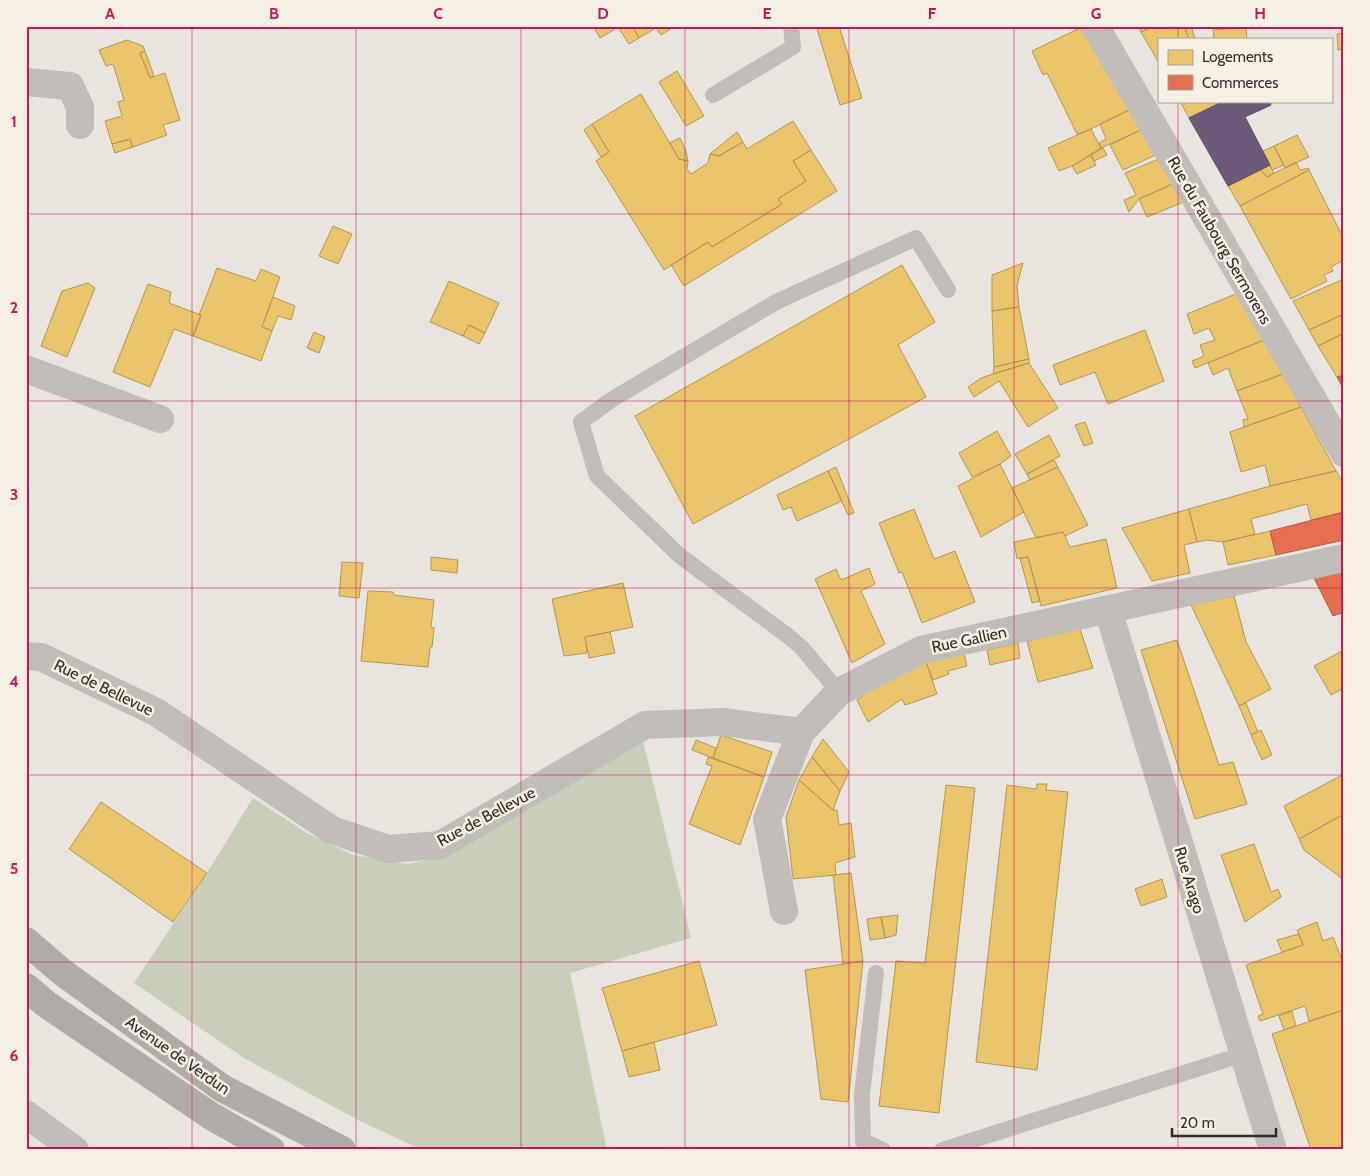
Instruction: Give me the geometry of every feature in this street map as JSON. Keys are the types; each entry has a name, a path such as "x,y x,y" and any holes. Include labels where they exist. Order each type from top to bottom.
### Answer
{"main road":[{"name":"Avenue de Verdun","path":"26,941 62,972 222,1088 342,1150"},
{"name":"Avenue de Verdun","path":"26,986 46,1004 210,1116 271,1150"}],"street":[{"name":"Rue du Faubourg Sermorens","path":"1095,26 1344,453"},
{"path":"26,82 70,86 80,107 80,125"},
{"path":"26,369 160,419"},
{"name":"Rue Gallien","path":"784,911 767,819 801,732 839,692 921,650 1344,558"},
{"name":"Rue Arago","path":"1108,610 1273,1150"},
{"name":"Rue de Bellevue","path":"26,656 41,656 156,712 332,830 388,849 440,845 645,725 722,722 801,732"},
{"path":"26,1114 74,1150"}],"lane":[{"path":"713,95 793,47 791,26"},
{"path":"839,692 802,648 680,556 597,476 581,422 612,400 776,302 916,238 948,290"},
{"path":"876,973 862,1095 862,1141 883,1150"},
{"path":"942,1150 1244,1054"}],"green space":[{"path":"643,741 691,938 570,973 607,1150 422,1150 358,1120 244,1058 134,983 207,873 253,798 307,833 353,855 407,864 448,856"}],"building: Logements":[{"path":"593,26 620,26 600,38"},
{"path":"632,26 639,38 629,44 618,27"},
{"path":"632,26 675,26 661,35 656,28 639,38"},
{"path":"816,26 839,26 862,98 840,105"},
{"path":"1084,26 1135,107 1077,134 1047,73 1043,75 1032,51"},
{"path":"1138,26 1154,26 1141,32"},
{"path":"1154,26 1184,26 1189,38 1158,38 1158,61 1141,32"},
{"path":"1184,26 1191,26 1195,38 1189,38"},
{"path":"1246,27 1247,38 1214,38 1213,30"},
{"path":"1344,33 1344,49 1338,50 1337,34"},
{"path":"127,40 143,46 145,51 140,53 150,78 165,73 180,120 163,125 167,135 133,147 130,139 112,144 105,121 122,116 118,102 124,100 113,64 106,66 99,50"},
{"path":"145,51 154,76 150,78 140,53"},
{"path":"677,71 704,116 686,126 659,82"},
{"path":"641,94 679,159 688,161 687,169 691,174 708,163 710,154 719,156 743,142 747,149 793,121 811,150 793,161 806,181 778,199 782,204 712,247 708,242 664,270 596,161 609,152 592,124"},
{"path":"1181,102 1222,102 1189,118"},
{"path":"1135,107 1145,128 1101,148 1099,143 1106,139 1100,124"},
{"path":"592,124 609,152 601,157 584,130"},
{"path":"1145,128 1160,153 1123,170 1110,145"},
{"path":"1091,129 1101,148 1072,166 1059,171 1048,148"},
{"path":"737,132 743,142 719,156 710,154"},
{"path":"1297,135 1309,157 1285,168 1274,146"},
{"path":"680,138 688,161 679,159 670,143"},
{"path":"130,139 133,147 115,153 112,144"},
{"path":"1274,146 1284,165 1272,170 1263,151"},
{"path":"1103,148 1107,155 1094,161 1091,155"},
{"path":"811,150 837,191 684,286 671,265 708,242 712,247 782,204 778,199 806,181 793,161"},
{"path":"1091,155 1096,165 1077,174 1072,166"},
{"path":"1163,157 1177,182 1139,199 1129,212 1124,200 1136,195 1125,173"},
{"path":"1296,162 1300,170 1309,168 1309,170 1240,206 1228,186 1261,170 1267,177"},
{"path":"1270,165 1274,173 1267,177 1261,170"},
{"path":"1309,170 1344,239 1344,260 1331,267 1333,271 1324,275 1327,281 1291,299 1240,206"},
{"path":"1177,182 1186,201 1147,217 1139,199"},
{"path":"333,226 352,234 338,264 319,256"},
{"path":"1023,263 1017,286 1019,307 992,311 992,275"},
{"path":"902,265 935,322 898,345 926,397 693,524 635,416"},
{"path":"217,268 256,281 261,269 280,277 262,327 272,331 261,361 193,336"},
{"path":"1344,279 1344,314 1309,330 1293,301"},
{"path":"449,281 499,303 485,333 469,325 463,336 430,322"},
{"path":"88,283 95,288 67,357 41,346 62,291"},
{"path":"148,284 171,292 169,303 201,315 193,336 174,329 150,387 113,372"},
{"path":"1238,293 1264,340 1195,368 1192,361 1204,356 1200,345 1215,340 1209,328 1194,334 1187,314"},
{"path":"273,297 295,306 291,320 278,316 272,331 262,327"},
{"path":"1019,307 1029,359 994,367 992,311"},
{"path":"1344,314 1344,333 1318,346 1309,330"},
{"path":"469,325 485,333 479,344 463,336"},
{"path":"1145,330 1164,381 1108,404 1095,372 1060,385 1053,365"},
{"path":"314,332 325,337 319,353 307,348"},
{"path":"1344,333 1344,375 1337,377 1318,346"},
{"path":"1264,340 1283,374 1237,391 1228,368 1213,375 1208,363"},
{"path":"1029,359 1029,363 993,374 994,367"},
{"path":"1029,363 1058,408 1028,427 999,381 974,397 968,387 981,378"},
{"path":"1283,374 1301,407 1244,427 1243,420 1248,419 1237,391"},
{"path":"1301,407 1336,471 1270,486 1265,465 1241,472 1230,432"},
{"path":"1085,422 1093,443 1084,446 1075,425"},
{"path":"997,431 1011,456 1000,464 972,477 959,453"},
{"path":"1049,435 1060,456 1027,474 1015,454"},
{"path":"1054,460 1058,467 1030,480 1027,474"},
{"path":"1000,464 1024,512 981,537 958,486"},
{"path":"836,467 854,513 848,515 828,471"},
{"path":"1058,467 1088,525 1065,536 1063,532 1036,538 1012,488"},
{"path":"828,471 842,501 797,521 791,507 783,510 777,495"},
{"path":"1336,471 1344,484 1344,512 1311,520 1307,504 1251,519 1255,534 1223,542 1207,540 1197,542 1189,509 1270,486"},
{"path":"914,509 934,559 955,551 975,602 922,623 902,572 899,573 879,523"},
{"path":"1189,509 1197,542 1184,545 1190,573 1152,581 1122,528"},
{"path":"1270,531 1276,555 1228,565 1223,542"},
{"path":"1063,532 1070,547 1106,539 1117,588 1041,606 1028,557 1017,559 1014,542"},
{"path":"431,557 458,560 457,573 431,570"},
{"path":"1028,557 1040,601 1032,603 1020,558"},
{"path":"342,562 363,563 359,598 339,596"},
{"path":"869,568 875,584 861,591 885,644 852,663 815,579 836,569 841,580"},
{"path":"623,583 633,627 585,637 587,653 564,656 552,599"},
{"path":"368,591 393,592 394,595 434,600 431,627 434,628 428,667 361,661"},
{"path":"1234,596 1246,642 1271,689 1239,706 1191,605"},
{"path":"1080,629 1093,668 1038,682 1027,641"},
{"path":"610,632 615,653 589,658 585,637"},
{"path":"1177,640 1219,765 1233,762 1247,804 1195,819 1141,650"},
{"path":"1018,643 1020,658 990,665 987,650"},
{"path":"1344,650 1344,688 1331,695 1314,666"},
{"path":"964,654 967,666 948,671 949,674 933,680 926,662"},
{"path":"926,662 937,694 905,705 902,699 868,722 857,700 885,678"},
{"path":"1246,703 1258,732 1251,735 1239,706"},
{"path":"1261,730 1272,755 1262,760 1251,735"},
{"path":"721,735 772,752 764,777 713,758"},
{"path":"823,739 849,772 840,791 812,757"},
{"path":"696,740 716,748 713,758 692,750"},
{"path":"708,757 764,777 740,845 689,824 712,766 706,764"},
{"path":"812,757 840,791 833,810 799,780"},
{"path":"1344,774 1344,814 1299,839 1284,806"},
{"path":"799,780 833,810 837,810 839,825 851,823 855,857 835,863 836,875 793,879 786,817"},
{"path":"1037,784 1047,784 1046,790 1068,792 1037,1070 976,1062 1007,785 1036,789"},
{"path":"946,785 975,788 939,1113 879,1106 896,961 925,963"},
{"path":"101,802 207,873 173,922 69,849"},
{"path":"1344,814 1344,880 1304,850 1299,839"},
{"path":"1254,844 1271,892 1278,889 1281,897 1245,922 1221,855"},
{"path":"851,873 863,961 843,964 833,875"},
{"path":"1162,879 1167,897 1141,906 1135,889"},
{"path":"898,915 896,935 885,938 881,917"},
{"path":"881,917 885,938 870,940 867,919"},
{"path":"1317,922 1323,941 1333,937 1344,965 1344,1010 1309,1021 1305,1006 1260,1021 1258,1016 1263,1014 1246,965 1303,945 1297,930"},
{"path":"1299,934 1303,945 1282,952 1277,940"},
{"path":"699,961 717,1025 622,1051 602,988"},
{"path":"863,961 848,1102 821,1099 805,970"},
{"path":"1344,1010 1344,1150 1311,1150 1272,1034"},
{"path":"1292,1011 1296,1026 1284,1030 1279,1016"},
{"path":"654,1042 660,1070 629,1077 622,1051"}],"building: Commerces":[{"path":"1344,375 1344,390 1337,377"},
{"path":"1344,512 1344,540 1276,555 1270,531"},
{"path":"1344,572 1344,612 1333,616 1314,578"}],"building: Bureaux":[{"path":"1222,102 1270,102 1271,105 1245,117 1270,165 1228,186 1189,118"}]}
